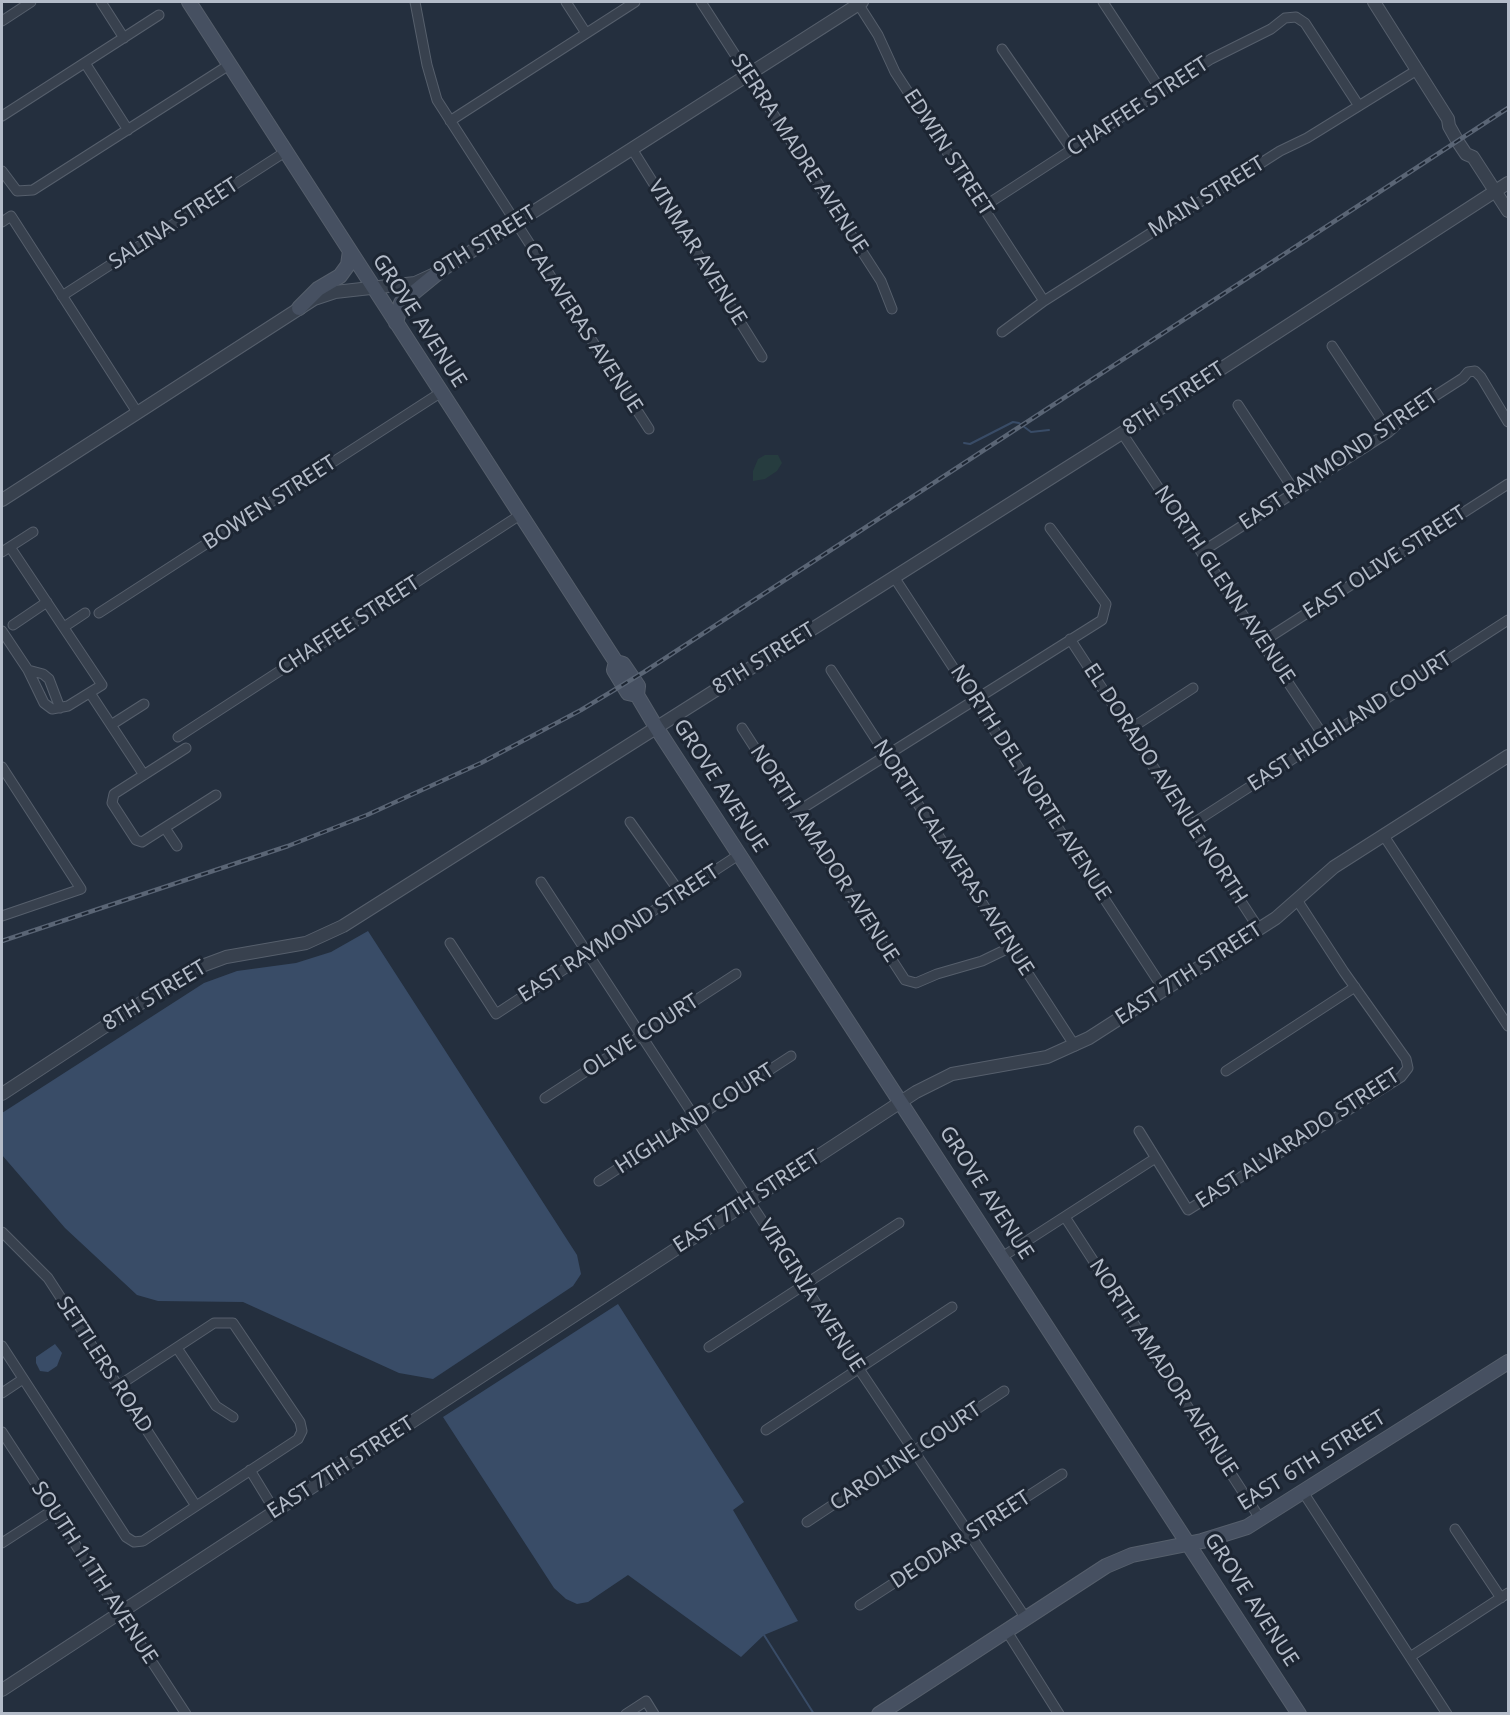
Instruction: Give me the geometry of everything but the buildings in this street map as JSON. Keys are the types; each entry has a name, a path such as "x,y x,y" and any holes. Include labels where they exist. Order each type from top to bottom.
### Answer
{"main road":[{"name":"GROVE AVENUE","path":"189,2 616,663 614,670 628,693 637,696 1299,1713"},
{"path":"299,308 318,289 340,276 348,265 350,252"},
{"path":"396,323 401,303 439,272"},
{"name":"EAST 6TH STREET","path":"879,1713 1025,1617 1118,1560 1234,1532 1261,1520 1509,1362"}],"street":[{"path":"2,21 31,2"},
{"path":"101,2 124,38"},
{"name":"CALAVERAS AVENUE","path":"415,2 437,100 649,429"},
{"path":"566,2 586,33"},
{"path":"450,121 635,2"},
{"name":"SIERRA MADRE AVENUE","path":"701,2 880,281 892,309"},
{"name":"9TH STREET","path":"2,500 314,299 335,292 415,283 439,272 859,2"},
{"name":"EDWIN STREET","path":"859,2 878,35 895,72 1044,301"},
{"path":"1103,2 1162,92"},
{"path":"1374,2 1448,119 1449,126 1458,142 1466,154 1473,157 1509,211"},
{"path":"2,116 159,15"},
{"name":"CHAFFEE STREET","path":"983,207 1227,50 1271,29 1285,18 1296,17 1305,23 1359,106"},
{"path":"1002,49 1072,150"},
{"path":"85,63 128,130"},
{"path":"2,171 13,188 22,193 33,190 229,64"},
{"name":"MAIN STREET","path":"1002,332 1044,301 1280,151 1307,138 1417,70"},
{"name":"VINMAR AVENUE","path":"632,149 762,357"},
{"name":"SALINA STREET","path":"62,296 285,152"},
{"name":"8TH STREET","path":"2,1094 191,970 226,957 284,949 327,935 1122,433 1509,183"},
{"path":"2,222 11,216 137,412"},
{"path":"1332,346 1389,432"},
{"name":"EAST RAYMOND STREET","path":"1203,551 1389,432 1413,410 1463,378 1467,372 1475,371 1509,422"},
{"name":"BOWEN STREET","path":"99,613 440,393"},
{"path":"1238,405 1295,492"},
{"name":"NORTH GLENN AVENUE","path":"1122,433 1203,551 1325,738"},
{"name":"EAST OLIVE STREET","path":"1262,642 1509,484"},
{"name":"CHAFFEE STREET","path":"178,737 520,515"},
{"path":"798,811 1102,620 1106,604 1050,528"},
{"path":"2,552 33,532"},
{"path":"2,631 28,670 38,694 44,703 52,708 68,706 102,685 10,547"},
{"name":"NORTH DEL NORTE AVENUE","path":"894,577 976,699 1164,990"},
{"path":"13,625 47,602"},
{"path":"64,627 85,613"},
{"name":"EAST HIGHLAND COURT","path":"1192,824 1509,620"},
{"name":"EL DORADO AVENUE NORTH","path":"1070,639 1259,929"},
{"path":"28,670 43,674 49,679 51,690 60,708"},
{"name":"NORTH CALAVERAS AVENUE","path":"831,670 1074,1046"},
{"path":"1130,729 1194,688"},
{"path":"38,694 51,690"},
{"path":"90,693 144,775"},
{"path":"111,725 144,704"},
{"name":"NORTH AMADOR AVENUE","path":"742,728 798,811 905,980 916,983 937,974 982,961 1011,947"},
{"path":"186,748 114,794 112,803 136,840 146,841 216,795"},
{"name":"EAST 7TH STREET","path":"2,1690 901,1101 952,1074 1002,1063 1025,1062 1074,1046 1259,929 1297,900 1334,867 1509,756"},
{"path":"2,766 81,889 2,916"},
{"path":"630,822 681,894"},
{"path":"165,828 177,846"},
{"path":"1384,836 1509,1026"},
{"name":"EAST RAYMOND STREET","path":"450,943 496,1014 740,854"},
{"name":"VIRGINIA AVENUE","path":"541,882 749,1202 1025,1617"},
{"path":"1226,1071 1355,987 1297,900"},
{"name":"OLIVE COURT","path":"545,1098 736,974"},
{"name":"EAST ALVARADO STREET","path":"1154,1159 1188,1210 1401,1077 1408,1068 1406,1059 1355,987"},
{"name":"HIGHLAND COURT","path":"599,1181 791,1056"},
{"path":"1002,1257 1154,1159 1138,1131"},
{"name":"NORTH AMADOR AVENUE","path":"1065,1217 1261,1520"},
{"path":"709,1347 898,1223"},
{"name":"SETTLERS ROAD","path":"2,1232 45,1274 196,1506"},
{"path":"765,1430 952,1307"},
{"path":"2,1346 126,1537 134,1542 142,1541 298,1439 302,1431 300,1422 233,1323 214,1323 118,1386"},
{"path":"177,1348 216,1406 233,1417"},
{"path":"2,1393 23,1379"},
{"name":"CAROLINE COURT","path":"807,1522 1004,1391"},
{"name":"SOUTH 11TH AVENUE","path":"2,1432 186,1713"},
{"path":"250,1470 275,1511"},
{"name":"DEODAR STREET","path":"860,1605 1062,1474"},
{"path":"1303,1492 1447,1713"},
{"path":"2,1543 52,1510"},
{"path":"1410,1657 1505,1595 1455,1529"},
{"path":"1006,1630 1058,1713"},
{"path":"626,1713 646,1701 654,1713"}],"green space":[{"path":"765,455 778,455 782,463 777,471 765,479 753,481 753,471 758,459"}],"water":[{"path":"368,931 577,1255 581,1274 573,1286 433,1379 399,1373 243,1302 158,1301 137,1295 65,1228 2,1155 2,1113 204,983 237,971 296,963 331,952"},
{"path":"618,1304 744,1502 733,1510 798,1621 764,1635 741,1657 628,1575 588,1602 577,1604 566,1599 554,1588 443,1417"},
{"path":"55,1344 62,1353 57,1366 48,1372 40,1371 36,1357"}],"waterway":[{"path":"964,443 970,444 1013,422 1019,423 1031,432 1049,430"},
{"path":"764,1635 814,1714"}],"railway":[{"path":"2,941 288,846 367,815 481,763 581,710 644,672 1508,108"}]}
